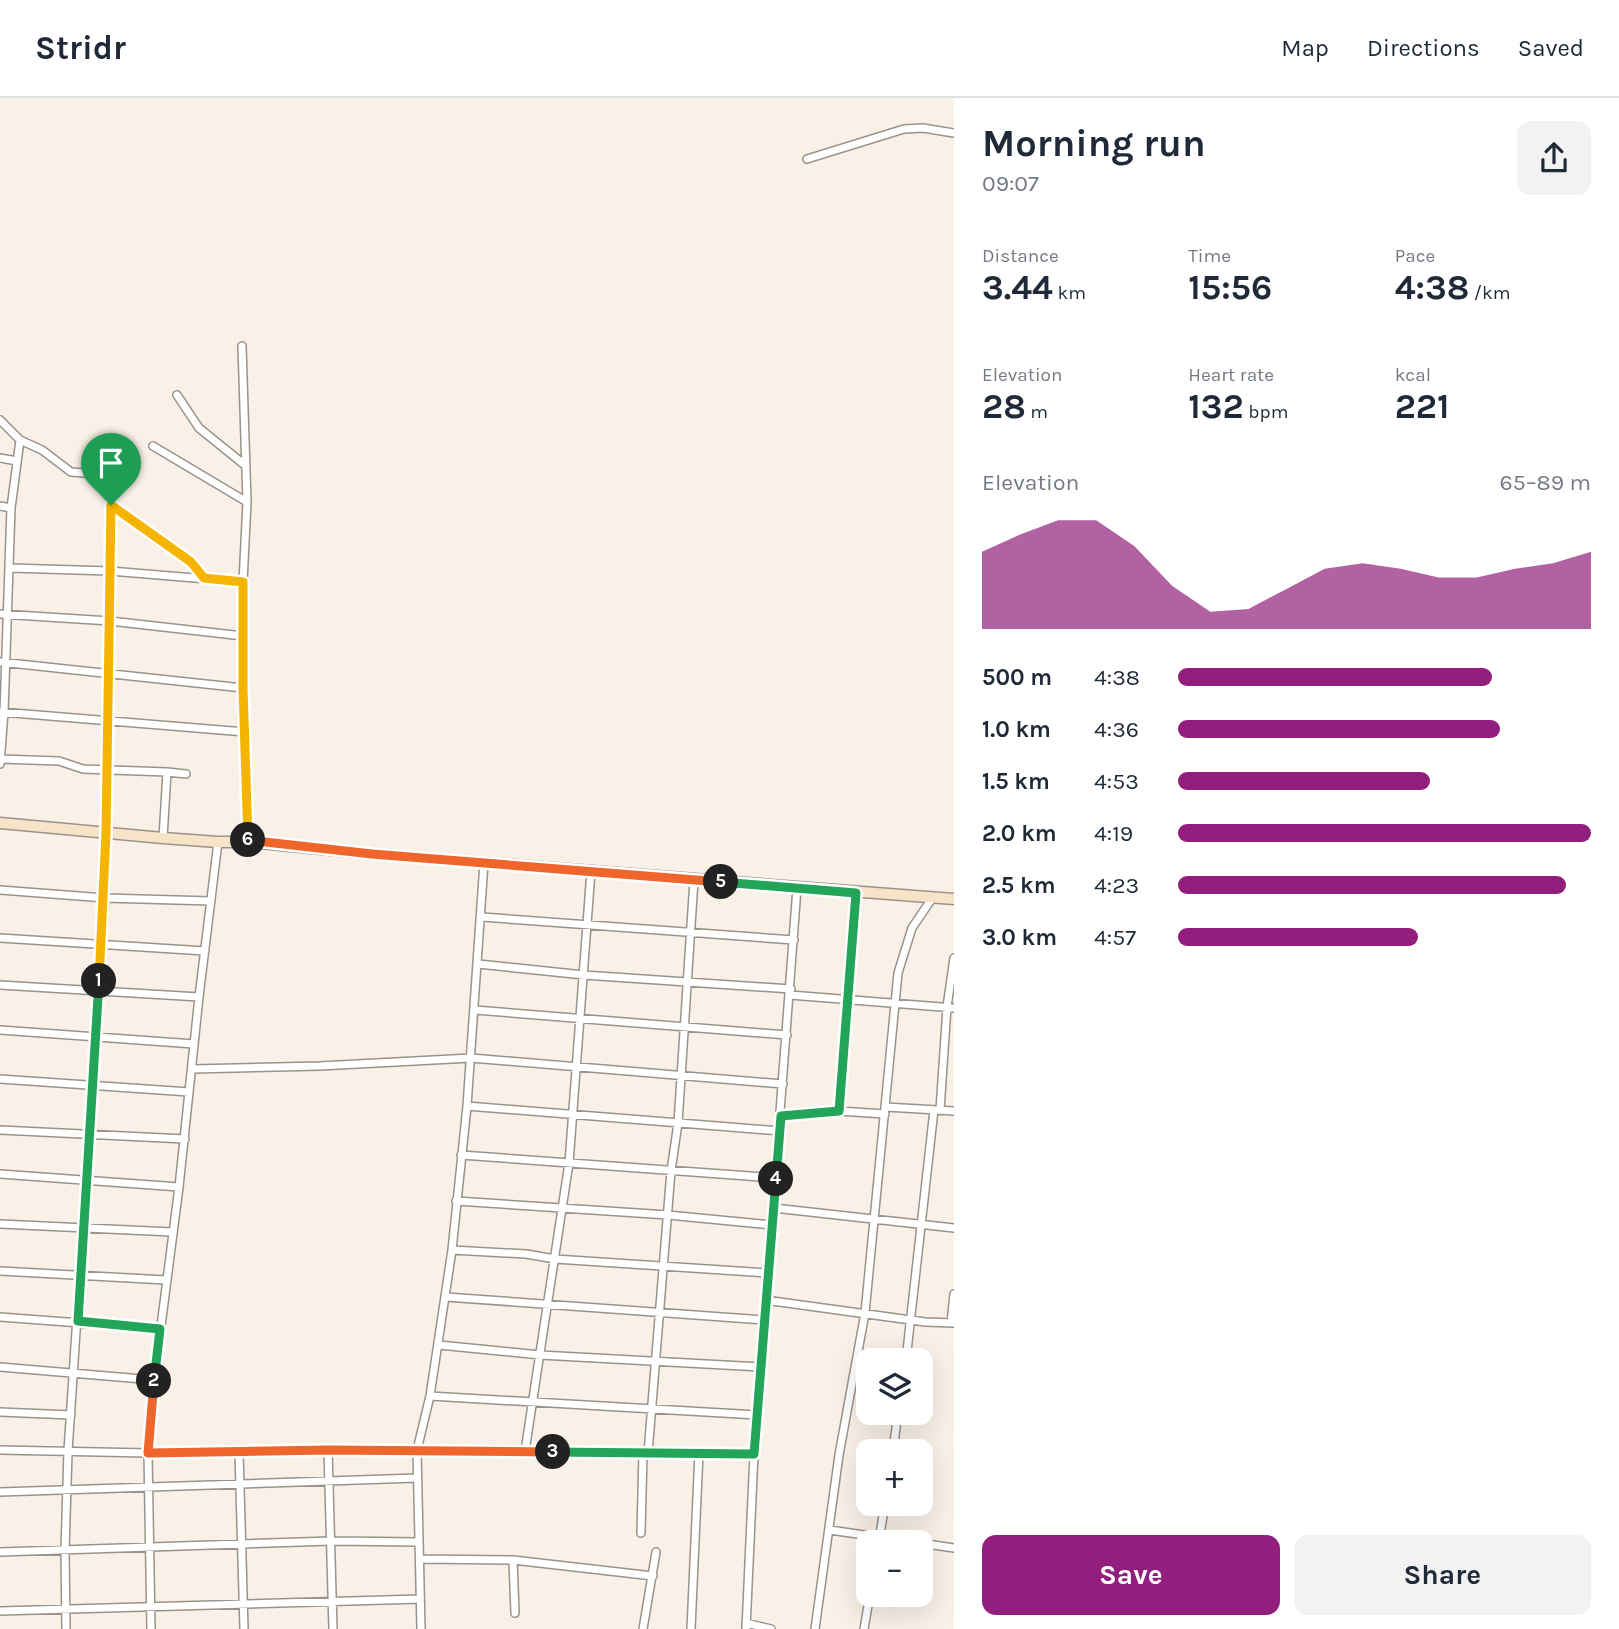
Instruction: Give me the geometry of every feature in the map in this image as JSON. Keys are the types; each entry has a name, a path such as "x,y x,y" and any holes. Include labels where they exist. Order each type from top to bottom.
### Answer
{"street":[{"path":"807,159 904,129 923,128 954,133"},
{"path":"242,346 247,502 243,582 243,688 248,842"},
{"path":"177,396 199,428 246,466"},
{"path":"0,420 20,440 42,450 71,472 97,474 109,478 111,482 105,898 68,1451 66,1629"},
{"path":"20,440 11,508 10,568 4,615 0,760 59,761 83,769 186,774"},
{"path":"153,446 247,502"},
{"path":"0,458 17,461"},
{"path":"111,505 191,562 204,578"},
{"path":"0,506 11,508"},
{"path":"10,568 110,571 243,582"},
{"path":"4,615 110,621 243,636"},
{"path":"3,663 243,688"},
{"path":"2,712 245,732"},
{"path":"163,838 167,772"},
{"path":"0,823 954,900"},
{"path":"151,1629 148,1453 154,1380 185,1139 218,842"},
{"path":"421,1629 417,1450 430,1396 453,1250 475,1010 484,863"},
{"path":"525,1451 569,1163 591,871"},
{"path":"641,1533 671,1171 678,1123 694,880"},
{"path":"771,1629 746,1626 754,1454 797,888"},
{"path":"0,890 105,898 211,901"},
{"path":"839,1111 856,893"},
{"path":"815,1629 839,1455 865,1313 898,973 912,928 933,897"},
{"path":"482,917 794,940"},
{"path":"0,938 205,951"},
{"path":"908,1348 951,1007 954,958"},
{"path":"478,964 584,975 687,981 848,1000 951,1007"},
{"path":"0,985 199,997"},
{"path":"475,1010 787,1035"},
{"path":"0,1030 194,1044"},
{"path":"192,1069 471,1058 783,1084"},
{"path":"0,1079 189,1092"},
{"path":"467,1106 779,1131"},
{"path":"781,1116 839,1111 954,1111"},
{"path":"0,1129 185,1139"},
{"path":"461,1155 776,1178"},
{"path":"0,1174 179,1187"},
{"path":"456,1201 772,1225"},
{"path":"774,1208 954,1228"},
{"path":"0,1224 172,1232"},
{"path":"453,1250 768,1273"},
{"path":"0,1272 166,1280"},
{"path":"765,1300 952,1323 954,1294"},
{"path":"446,1297 765,1320"},
{"path":"0,1317 160,1329"},
{"path":"439,1345 761,1367"},
{"path":"0,1367 154,1380"},
{"path":"430,1396 757,1415"},
{"path":"0,1412 71,1415"},
{"path":"0,1450 148,1453 417,1450 754,1454"},
{"path":"328,1450 333,1629"},
{"path":"239,1452 244,1629"},
{"path":"691,1629 699,1453"},
{"path":"0,1492 418,1478"},
{"path":"830,1530 856,1535"},
{"path":"0,1552 331,1541 419,1542"},
{"path":"933,1545 954,1548"},
{"path":"643,1629 656,1552"},
{"path":"419,1559 513,1560 653,1576"},
{"path":"513,1560 516,1613"},
{"path":"0,1611 419,1599"},
{"path":"864,1629 868,1607"}],"route":[{"path":"111,505 191,562 204,578 243,582 248,842 856,893 839,1111 781,1116 754,1454 417,1450 148,1453 160,1329 78,1321 105,898 111,505"}]}
